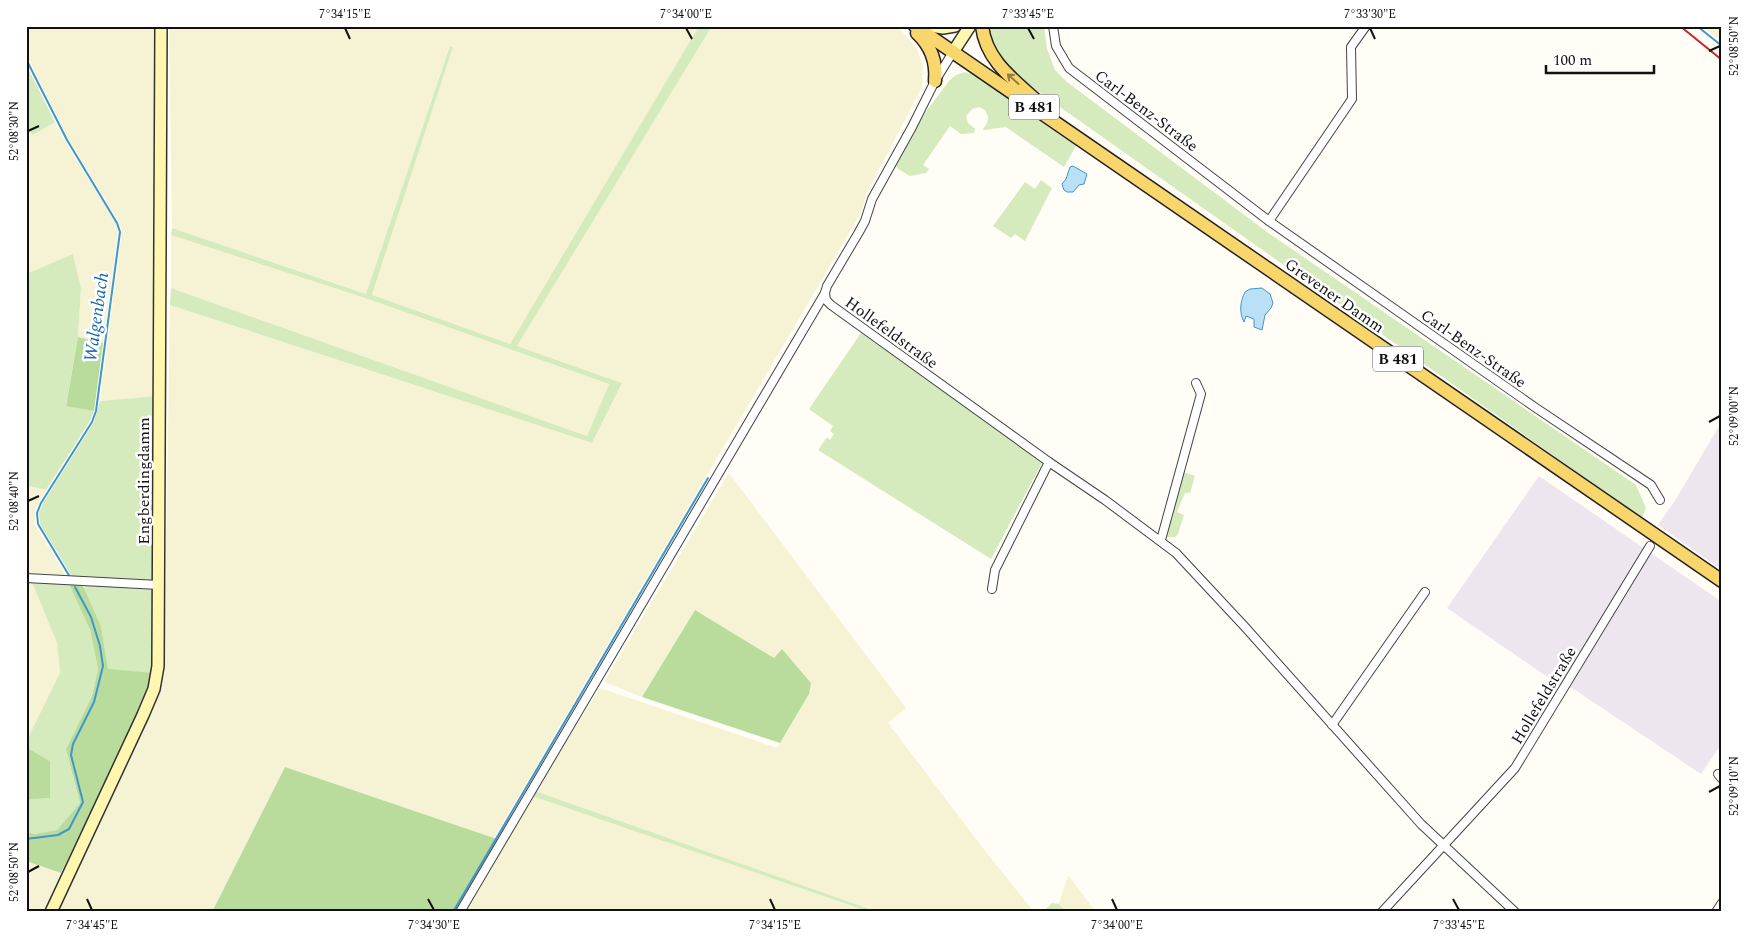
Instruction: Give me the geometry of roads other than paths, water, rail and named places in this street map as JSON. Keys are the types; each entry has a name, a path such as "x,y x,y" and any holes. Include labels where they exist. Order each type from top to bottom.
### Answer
{"main road":[{"path":"909,26 927,43 931,50 936,67 935,81"},
{"name":"B 481","path":"915,26 954,52"},
{"path":"982,26 986,42 994,60 1075,136"},
{"name":"Grevener Damm","path":"954,52 1722,581"}],"street":[{"name":"Engberdingdamm","path":"51,912 143,715 154,689 158,666 161,26"},
{"path":"930,26 943,28 955,26"},
{"path":"954,52 970,26"},
{"name":"Carl-Benz-Straße","path":"1054,26 1056,46 1069,68 1269,221 1536,408 1651,485 1660,500"},
{"path":"1269,221 1352,100 1351,47 1366,26"},
{"name":"Hollefeldstraße","path":"954,52 935,81 872,199 862,227 827,286 826,300 1049,462 1161,540 1176,553 1245,627 1420,824 1515,912"},
{"path":"460,912 825,293"},
{"path":"1161,540 1200,394 1196,383"},
{"path":"992,589 995,570 1049,462"},
{"name":"Hollefeldstraße","path":"1442,845 1515,768 1650,546"},
{"path":"26,578 159,585"},
{"path":"1332,725 1425,592"},
{"path":"1382,912 1442,845"},
{"path":"1716,912 1722,903"}],"water":[{"path":"1073,166 1087,174 1084,184 1079,185 1073,192 1067,192 1062,184 1070,167"},
{"path":"1262,288 1270,294 1273,303 1265,315 1262,330 1254,327 1254,319 1246,316 1244,322 1241,307 1245,292 1250,289"}],"waterway":[{"path":"1697,26 1722,46"},
{"name":"Walgenbach","path":"26,59 67,140 117,223 120,232 96,411 92,422 41,503 37,513 38,524 70,577"},
{"path":"453,912 708,478"},
{"name":"Walgenbach","path":"26,839 58,835 69,829 83,802 71,755 73,744 94,702 103,666 100,646 91,617 75,587"}],"railway":[{"path":"1680,26 1722,60"}]}
